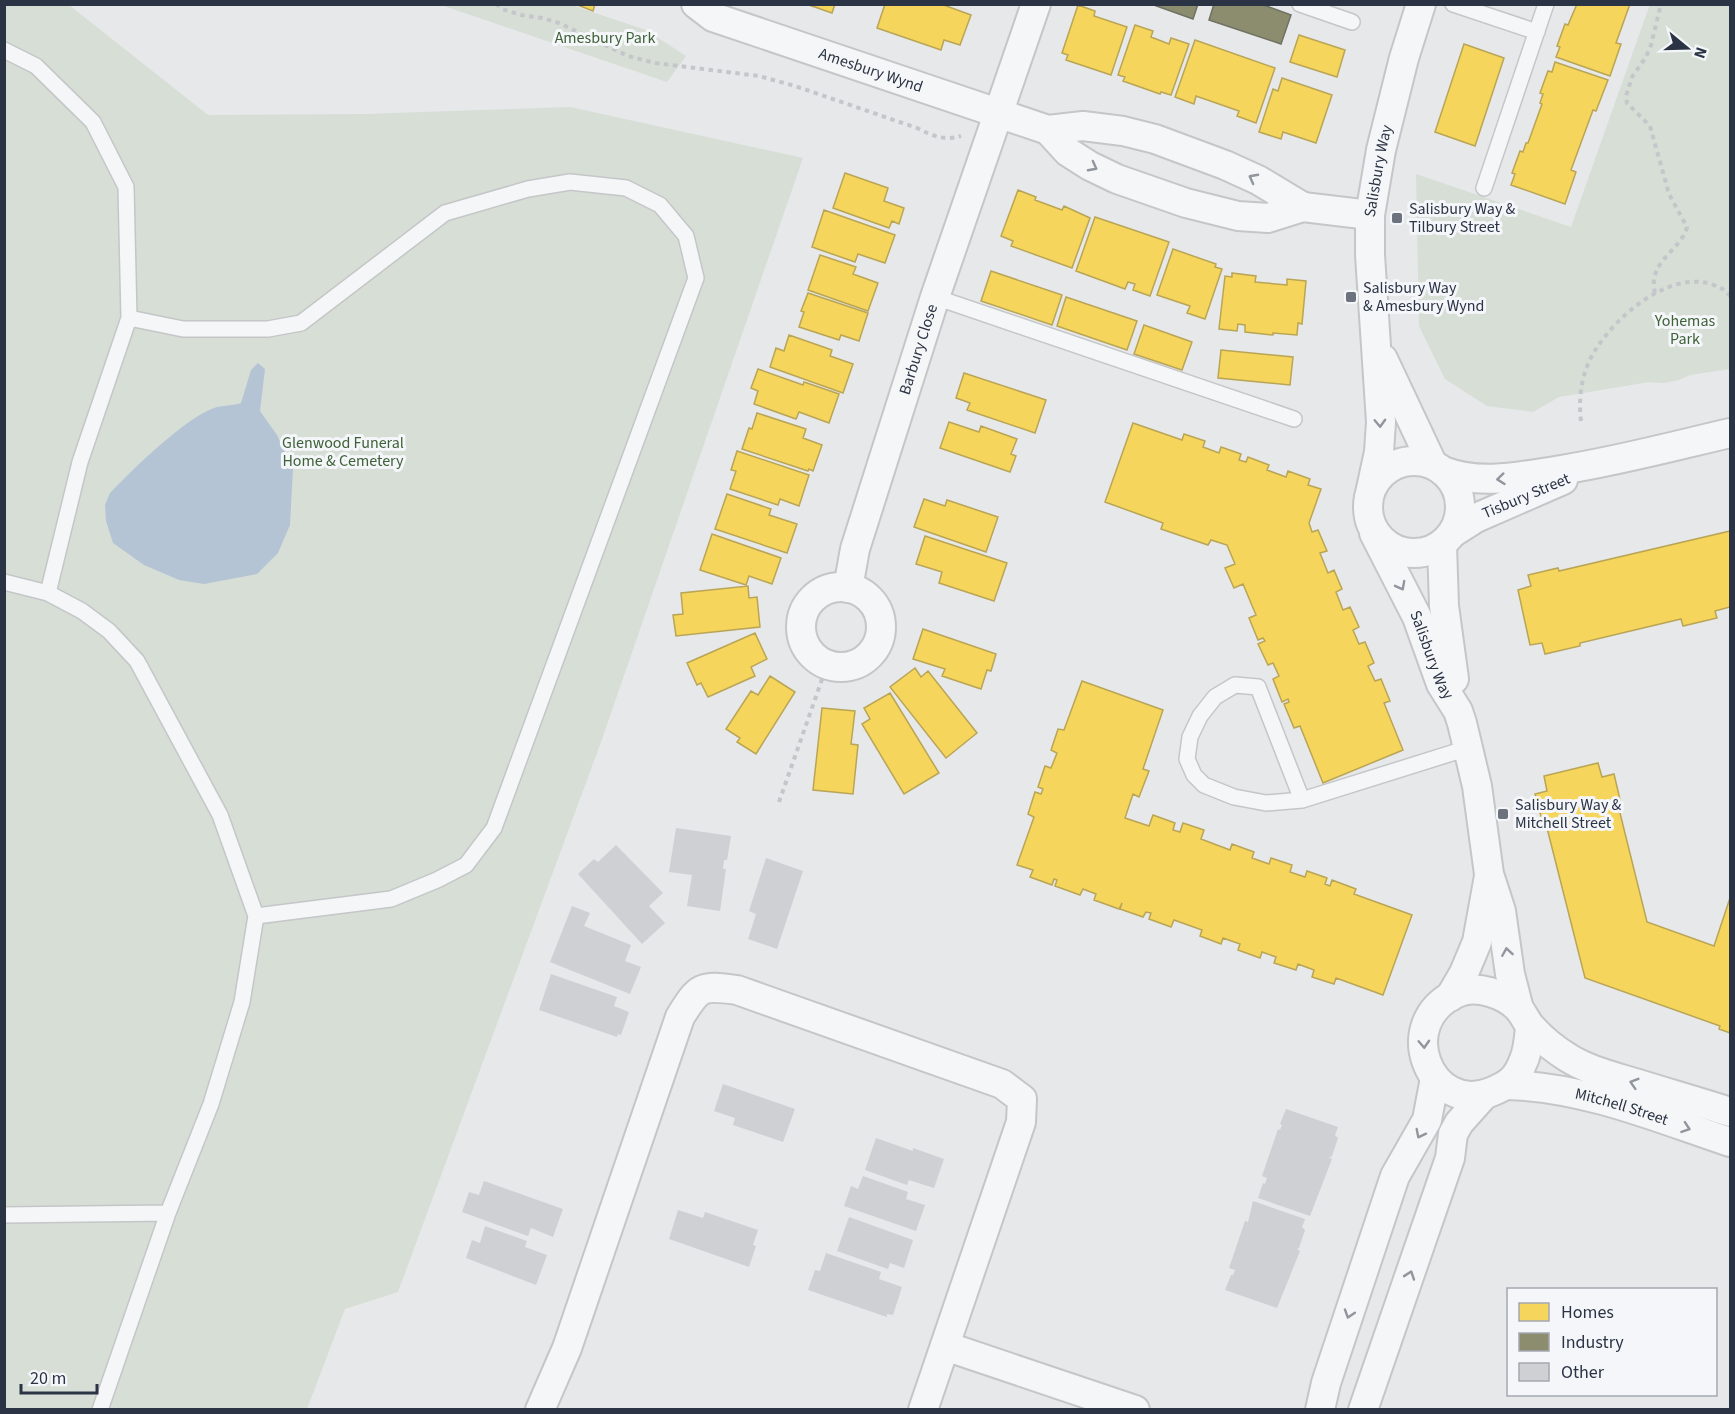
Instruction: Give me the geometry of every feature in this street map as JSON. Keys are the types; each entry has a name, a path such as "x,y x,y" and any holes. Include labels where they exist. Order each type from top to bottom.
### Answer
{"street":[{"name":"Amesbury Wynd","path":"696,4 713,17 1048,130 1083,126 1123,131 1155,139 1225,165 1257,180 1303,207 1370,215"},
{"name":"Barbury Close","path":"848,588 855,549 935,297 1036,4"},
{"name":"Salisbury Way","path":"1371,489 1380,439 1370,215 1381,150 1404,58 1421,4"},
{"name":"Amesbury Wynd","path":"1048,130 1068,152 1090,166 1127,183 1186,203 1238,216 1268,218 1303,207"},
{"name":"Salisbury Way","path":"1376,344 1438,467"},
{"name":"Tisbury Street","path":"1438,467 1459,477 1492,480 1600,464 1731,433"},
{"path":"1406,461 1438,467 1456,490 1460,505 1458,520 1448,539 1428,552 1413,554 1398,552 1374,533 1368,519 1367,504 1371,489 1379,476 1392,466 1406,461"},
{"name":"Tisbury Street","path":"1448,539 1476,518 1600,464"},
{"name":"Salisbury Way","path":"1374,533 1417,617 1441,684 1458,711"},
{"name":"Salisbury Way","path":"1448,539 1444,606 1458,711 1477,786 1489,874 1501,911 1510,974 1525,1018"},
{"path":"835,587 861,592 878,612 881,625 874,650 865,660 853,666 840,668 827,665 815,659 804,643 800,623 804,610 822,592 835,587"},
{"name":"Salisbury Way","path":"1450,997 1464,973 1477,942 1489,874"},
{"path":"540,1410 567,1348 680,1017 694,993 712,987 737,990 1002,1084 1022,1099 1021,1122 923,1410"},
{"path":"1364,1410 1450,1158 1453,1134 1460,1123 1496,1090 1524,1061 1525,1018 1499,996 1475,989 1459,992 1432,1011 1424,1026 1422,1044 1426,1062 1435,1078 1449,1089 1466,1095 1496,1090"},
{"name":"Mitchell Street","path":"1525,1018 1567,1058 1583,1066 1731,1112"},
{"path":"1320,1410 1326,1383 1395,1176 1427,1120 1435,1078"},
{"name":"Mitchell Street","path":"1496,1090 1535,1086 1576,1093 1731,1142"},
{"path":"945,1346 1135,1410"}],"lane":[{"path":"1300,4 1352,22"},
{"path":"1453,4 1537,32"},
{"path":"1484,188 1546,4"},
{"path":"4,50 36,66 93,122 126,187 129,318 80,462 48,593"},
{"path":"129,318 183,329 268,329 301,323 445,213 528,189 570,182 626,188 660,205 686,236 696,278 494,828 466,865 437,880 392,898 255,916"},
{"path":"935,297 1294,419"},
{"path":"4,582 48,593 91,618 109,631 137,661 220,815 255,916 242,1002 211,1104 168,1213 100,1410"},
{"path":"1302,801 1258,687 1235,685 1215,697 1200,716 1190,737 1187,759 1194,774 1204,785 1234,796 1266,803 1302,801 1468,748"},
{"path":"4,1215 168,1213"}],"path":[{"path":"496,4 501,9 559,23 628,57 655,63 759,76 917,128 933,136 944,139 961,136"},
{"path":"1655,293 1653,280 1656,271 1667,254 1686,233 1687,227 1670,194 1650,126 1627,103 1626,96 1628,86 1651,45 1661,4"},
{"path":"1581,421 1579,405 1583,380 1595,351 1613,328 1633,309 1655,293 1678,285 1706,283 1719,287 1731,296"},
{"path":"778,802 827,665"}],"green space":[{"name":"Yohemas Park","path":"1650,4 1730,5 1730,369 1690,375 1664,383 1649,382 1559,397 1533,412 1487,406 1445,379 1419,326 1416,174 1571,227"},
{"name":"Glenwood Funeral Home & Cemetery","path":"5,5 69,5 208,115 366,114 570,107 803,158 601,742 398,1292 345,1309 307,1409 5,1410"},
{"name":"Amesbury Park","path":"441,5 571,5 646,30 686,56 667,82"}],"water":[{"path":"258,363 265,369 260,411 277,435 293,469 290,525 278,553 257,574 204,584 179,580 144,565 113,543 106,521 105,505 110,493 145,458 188,423 214,408 241,403 251,370"}],"building: Homes":[{"path":"575,4 595,4 593,11"},
{"path":"806,4 835,4 832,13"},
{"path":"885,4 941,4 971,15 960,45 944,40 941,50 877,28"},
{"path":"1577,4 1630,4 1616,43 1621,44 1610,76 1556,57 1560,47 1557,46 1565,24 1568,25"},
{"path":"1078,5 1095,11 1094,16 1127,27 1111,75 1066,60 1068,55 1062,53"},
{"path":"1135,25 1153,31 1151,37 1169,44 1171,38 1189,44 1171,95 1161,92 1160,94 1123,81 1125,77 1118,75"},
{"path":"1299,35 1345,50 1337,77 1290,62"},
{"path":"1195,40 1275,68 1256,123 1237,116 1239,111 1196,96 1194,104 1175,97"},
{"path":"1464,44 1504,58 1475,146 1435,132"},
{"path":"1555,62 1608,80 1596,111 1593,110 1571,170 1576,172 1565,204 1511,185 1515,174 1512,173 1520,151 1523,152 1528,143 1542,104 1540,103 1543,94 1540,93 1548,71 1552,72"},
{"path":"1282,78 1332,95 1316,143 1283,132 1281,139 1259,132 1273,89 1278,91"},
{"path":"845,173 888,188 884,201 904,208 899,224 892,221 889,228 833,208"},
{"path":"1018,190 1036,197 1035,200 1062,210 1064,206 1090,218 1072,268 1011,246 1013,241 1001,236"},
{"path":"824,210 895,235 885,263 858,254 855,262 812,247"},
{"path":"1095,217 1169,242 1150,296 1133,290 1135,284 1128,282 1125,289 1076,271"},
{"path":"1173,249 1216,264 1215,267 1222,269 1205,319 1187,313 1190,306 1157,295"},
{"path":"820,255 856,267 853,274 878,283 868,311 808,290"},
{"path":"991,271 1062,295 1052,325 981,301"},
{"path":"1232,273 1256,276 1255,282 1287,285 1287,279 1306,281 1302,324 1298,323 1297,335 1245,332 1245,325 1238,324 1237,331 1219,329 1225,276 1232,277"},
{"path":"808,293 868,313 859,341 841,335 839,340 799,327 804,312 801,311"},
{"path":"1066,297 1137,321 1127,350 1057,326"},
{"path":"1144,325 1192,342 1182,370 1134,354"},
{"path":"789,335 832,350 830,356 853,364 843,393 770,367 776,348 784,351"},
{"path":"1221,350 1293,357 1290,385 1218,378"},
{"path":"758,369 803,385 804,382 839,394 829,423 799,412 796,419 754,404 758,391 751,388"},
{"path":"964,373 1046,400 1035,433 967,410 970,403 956,398"},
{"path":"757,413 806,429 803,438 822,445 813,471 742,449"},
{"path":"949,422 979,432 981,426 1017,439 1011,454 1016,456 1010,472 940,448"},
{"path":"1133,423 1182,440 1184,434 1205,441 1203,447 1219,453 1221,447 1241,454 1239,460 1246,462 1248,457 1269,465 1267,470 1286,477 1288,471 1310,479 1308,485 1321,489 1309,523 1312,532 1318,530 1327,551 1320,553 1328,573 1334,570 1342,589 1336,592 1343,610 1350,607 1359,627 1353,630 1359,644 1365,642 1374,663 1368,666 1375,681 1381,679 1390,701 1384,703 1403,750 1323,783 1300,726 1294,728 1284,704 1289,702 1288,699 1282,702 1273,679 1279,676 1273,663 1268,665 1258,644 1265,641 1263,638 1258,640 1249,618 1256,615 1243,584 1234,588 1225,568 1235,564 1227,545 1211,540 1208,545 1161,529 1163,523 1105,502"},
{"path":"737,451 809,475 799,506 780,499 778,505 730,489 736,471 731,470"},
{"path":"727,494 771,509 769,515 797,524 787,553 715,529"},
{"path":"924,499 945,506 947,500 998,517 986,552 914,527"},
{"path":"1730,531 1730,607 1715,611 1717,618 1683,626 1681,619 1580,643 1580,646 1545,654 1542,643 1530,645 1518,590 1531,586 1528,575 1558,568 1559,571"},
{"path":"712,534 781,558 772,584 749,576 746,585 700,570"},
{"path":"925,536 1007,563 994,601 939,583 942,572 916,564"},
{"path":"748,586 749,598 757,597 760,627 676,636 673,615 683,614 681,593"},
{"path":"923,629 996,654 991,671 987,670 981,689 942,676 945,669 913,659"},
{"path":"755,633 767,659 751,667 755,676 708,697 701,683 697,685 687,663"},
{"path":"915,668 921,677 928,671 977,733 946,758 890,687"},
{"path":"770,676 795,692 756,754 737,742 740,738 726,729 751,691 758,695"},
{"path":"1082,681 1163,710 1143,769 1149,771 1139,797 1133,794 1125,818 1149,826 1153,815 1175,823 1173,830 1180,832 1183,823 1204,830 1201,839 1230,850 1232,844 1254,852 1252,858 1269,864 1271,858 1292,865 1290,872 1305,877 1307,871 1327,878 1325,884 1330,886 1332,880 1356,889 1354,894 1412,915 1383,995 1336,978 1334,984 1312,977 1314,970 1298,964 1296,970 1274,963 1276,957 1262,952 1260,958 1238,950 1240,944 1223,938 1221,944 1200,936 1202,930 1174,920 1171,927 1149,919 1151,913 1146,912 1143,917 1120,909 1122,903 1119,909 1094,900 1096,894 1083,889 1080,895 1055,886 1057,880 1054,879 1052,885 1030,877 1033,870 1017,865 1034,817 1028,814 1035,792 1041,794 1043,789 1038,787 1045,766 1051,768 1057,753 1051,750 1058,729 1064,730"},
{"path":"890,693 939,773 904,794 862,724 870,719 864,708"},
{"path":"822,708 855,711 851,744 858,745 853,794 813,790"},
{"path":"1598,763 1602,777 1614,774 1622,808 1619,809 1647,922 1714,946 1730,898 1730,1033 1719,1029 1720,1026 1585,978 1546,824 1543,824 1535,794 1547,791 1544,776"}],"building: Industry":[{"path":"1151,4 1198,4 1193,19"},
{"path":"1214,4 1261,4 1291,15 1281,44 1209,20"}],"building: Other":[{"path":"676,828 731,836 727,860 724,860 723,869 726,869 720,911 687,906 692,875 669,872"},
{"path":"616,845 663,893 649,906 665,923 642,944 578,874 594,859 598,862"},
{"path":"766,858 803,871 777,949 748,939 756,914 749,911"},
{"path":"572,906 590,913 584,926 631,945 625,961 641,967 630,994 550,962"},
{"path":"551,974 617,997 614,1006 629,1012 621,1035 618,1034 617,1037 539,1010"},
{"path":"723,1084 795,1109 783,1142 733,1125 735,1118 714,1111"},
{"path":"1286,1109 1338,1127 1335,1135 1338,1138 1332,1156 1329,1158 1332,1159 1310,1216 1258,1198 1267,1178 1262,1176"},
{"path":"876,1138 944,1159 934,1188 909,1180 907,1185 865,1170"},
{"path":"863,1176 908,1192 906,1199 925,1205 916,1231 844,1206 851,1186 858,1189"},
{"path":"484,1181 563,1209 553,1237 531,1228 528,1236 462,1212 469,1192 479,1195"},
{"path":"1253,1201 1305,1219 1302,1227 1305,1230 1297,1249 1300,1251 1277,1308 1225,1290 1235,1270 1229,1268 1245,1221 1248,1222"},
{"path":"678,1210 703,1218 705,1212 758,1230 753,1245 756,1246 749,1267 669,1239"},
{"path":"849,1217 913,1240 904,1268 890,1263 888,1269 837,1251"},
{"path":"485,1226 527,1241 525,1247 547,1255 536,1285 466,1258 472,1240 480,1243"},
{"path":"826,1253 881,1272 879,1279 902,1287 893,1315 887,1314 887,1317 808,1290 815,1270 820,1271"}],"place":[{"name":"Salisbury Way & Tilbury Street","path":"1397,218"},
{"name":"Salisbury Way & Amesbury Wynd","path":"1351,297"},
{"name":"Salisbury Way & Mitchell Street","path":"1503,814"}]}
